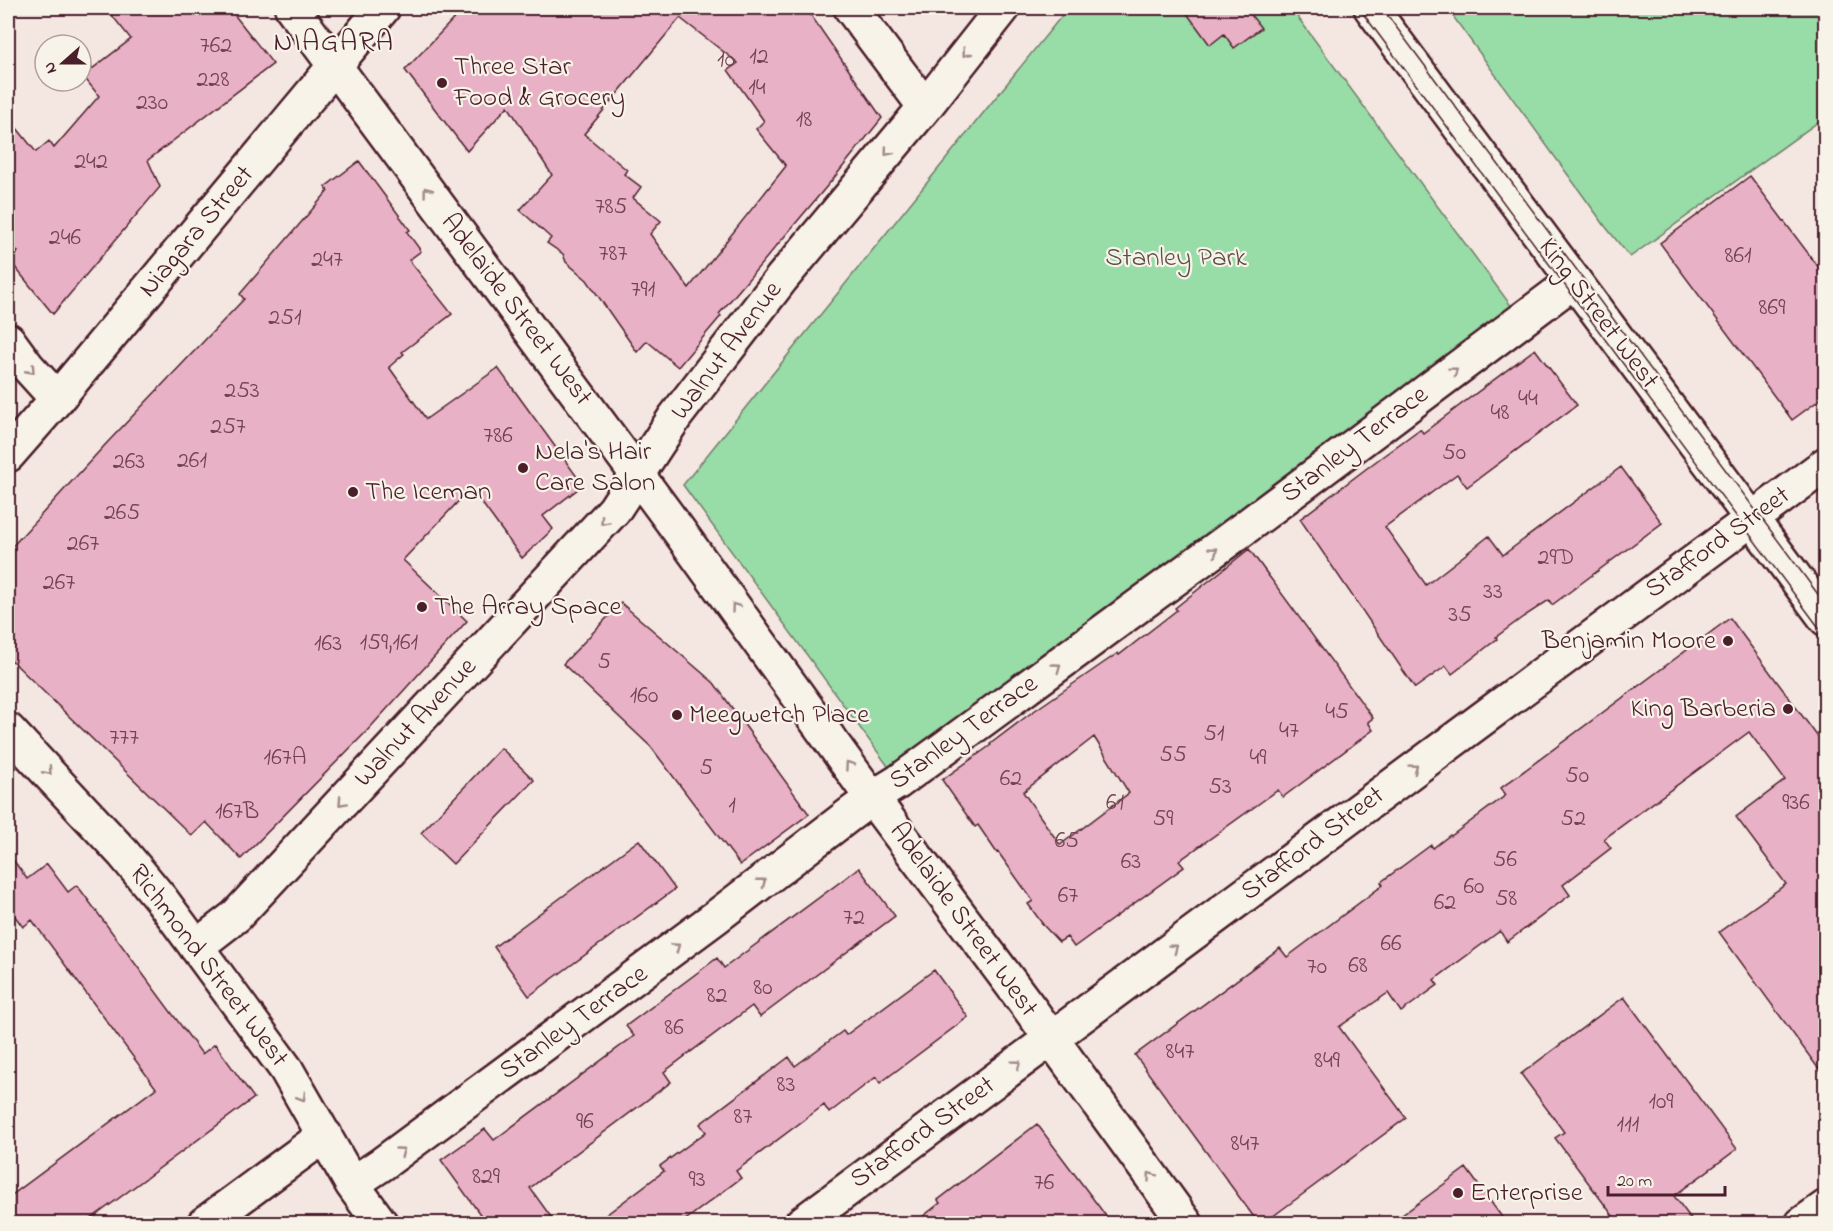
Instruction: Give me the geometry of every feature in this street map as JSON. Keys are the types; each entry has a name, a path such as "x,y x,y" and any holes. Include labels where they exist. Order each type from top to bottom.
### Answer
{"street":[{"name":"Adelaide Street West","path":"292,8 637,474 1186,1224"},
{"name":"Niagara Street","path":"8,455 383,8"},
{"path":"851,8 925,106"},
{"name":"Walnut Avenue","path":"196,947 236,916 614,510 675,417 775,287 1003,8"},
{"name":"King Street West","path":"1371,8 1826,619"},
{"name":"Stanley Terrace","path":"352,1184 716,917 872,798 898,782 1076,653 1574,281"},
{"path":"8,340 27,366 57,399"},
{"name":"Stafford Street","path":"801,1224 1826,464"},
{"name":"Richmond Street West","path":"8,730 123,853 196,947 286,1069 352,1184 381,1224"},
{"path":"204,1224 325,1135"},
{"path":"1802,1224 1826,1207"}],"green space":[{"name":"Stanley Park","path":"1068,8 1291,8 1512,307 893,773 683,485"},
{"path":"1447,8 1825,8 1825,117 1630,257"}],"building":[{"path":"106,8 229,8 273,64 148,160 160,187 53,314 10,261 18,252 8,239 8,117 36,152 49,141 54,148 99,96 93,88 93,68 131,39"},
{"path":"464,8 806,8 882,118 719,314 721,316 678,367 647,341 637,352 587,280 566,262 563,254 547,243 551,238 520,210 552,175 508,106 467,151 405,70","holes":["680,18 738,63 728,70 764,121 756,129 786,166 689,288 650,234 661,221 633,198 641,187 624,174 627,170 584,134"]},
{"path":"1183,8 1261,8 1251,15 1261,28 1234,48 1224,34 1210,45"},
{"path":"359,161 410,230 407,232 421,251 409,260 452,314 402,352 404,354 389,367 426,419 498,368 583,485 543,516 553,529 522,558 471,488 403,560 467,621 366,732 241,859 206,822 192,836 8,657 8,551 244,299 240,294 328,191 325,187"},
{"path":"1750,176 1826,277 1826,395 1792,420 1660,243"},
{"path":"1535,349 1577,405 1467,487 1457,474 1385,527 1426,585 1489,536 1503,555 1621,467 1662,523 1552,605 1549,600 1523,617 1452,674 1446,666 1415,688 1300,519 1420,429 1423,433"},
{"path":"1249,549 1373,718 1368,722 1373,730 1283,797 1278,790 1179,861 1184,867 1074,947 1067,937 1059,942 1044,926 1028,904 1033,901 978,825 975,827 942,780 1031,713 1118,653 1119,655 1177,610 1175,608","holes":["1094,737 1129,793 1060,845 1023,792"]},
{"name":"Meegwetch Place","path":"621,603 714,683 809,814 740,865 651,747 563,664"},
{"path":"1730,618 1826,748 1826,1079 1719,932 1786,884 1736,817 1785,780 1749,732 1604,839 1611,848 1563,885 1570,895 1507,942 1500,931 1434,980 1438,985 1401,1012 1388,993 1339,1027 1406,1118 1263,1224 1259,1224 1135,1055 1280,948 1287,957 1383,885 1381,882 1431,845 1433,848 1451,836 1506,795 1501,788"},
{"path":"501,748 534,780 453,864 421,833"},
{"path":"639,840 675,889 529,996 494,947"},
{"path":"8,853 27,879 47,864 68,892 77,885 202,1054 215,1044 254,1098 84,1224 8,1224 8,1198 156,1088 32,920 23,927 8,907"},
{"path":"859,868 895,916 760,1017 752,1006 664,1072 671,1082 530,1188 556,1224 487,1224 441,1160 485,1129 494,1140 634,1036 626,1026 717,958 724,968"},
{"path":"934,970 968,1017 880,1083 876,1077 829,1113 824,1105 736,1171 741,1178 680,1224 594,1224 664,1171 660,1166 706,1132 700,1124 789,1057 795,1066 843,1031 846,1035"},
{"path":"1624,997 1737,1149 1674,1196 1695,1224 1619,1224 1555,1138 1564,1132 1521,1074"},
{"path":"1037,1124 1112,1224 913,1224 940,1203 938,1200"},
{"name":"Enterprise","path":"1466,1168 1507,1224 1390,1224"}],"tram line":[{"path":"1359,8 1826,637"},
{"path":"1382,8 1826,605"}],"place":[{"name":"Three Star Food & Grocery","path":"442,83"},
{"name":"Nela's Hair Care Salon","path":"523,468"},
{"name":"The Iceman","path":"353,492"},
{"name":"The Array Space","path":"422,607"},
{"name":"Benjamin Moore","path":"1728,641"},
{"name":"King Barberia","path":"1788,709"},
{"name":"Meegwetch Place","path":"677,715"},
{"name":"Enterprise","path":"1458,1193"}],"district":[{"name":"NIAGARA","path":"334,43"}]}
